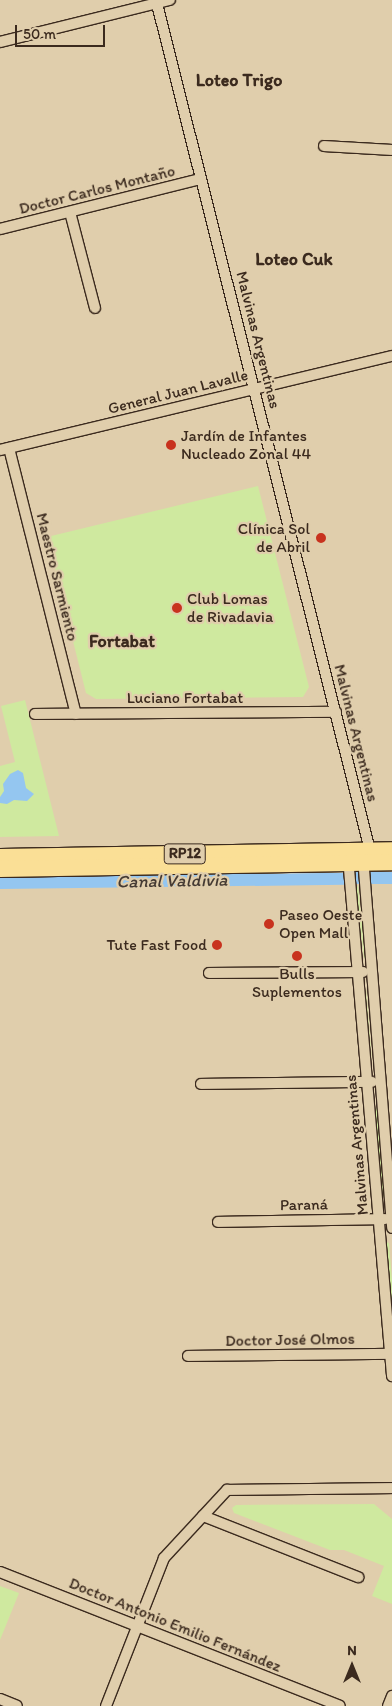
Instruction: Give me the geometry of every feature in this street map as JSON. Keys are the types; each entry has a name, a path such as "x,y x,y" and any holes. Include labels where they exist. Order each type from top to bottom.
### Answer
{"main road":[{"name":"RP12","path":"0,857 360,866 392,850"},
{"name":"RP12","path":"0,869 360,866 392,862"}],"street":[{"path":"0,42 170,0"},
{"name":"Malvinas Argentinas","path":"157,2 336,712 360,866 372,972 392,1223"},
{"path":"324,146 392,150"},
{"name":"Doctor Carlos Montaño","path":"0,230 202,179"},
{"path":"70,212 95,308"},
{"name":"General Juan Lavalle","path":"4,449 392,356"},
{"name":"Maestro Sarmiento","path":"4,449 76,714"},
{"name":"Luciano Fortabat","path":"35,714 336,712"},
{"name":"Malvinas Argentinas","path":"360,866 358,972 392,1376"},
{"path":"209,973 372,972"},
{"path":"201,1084 380,1082"},
{"name":"Paraná","path":"218,1222 379,1219 392,1223"},
{"name":"Doctor José Olmos","path":"188,1356 391,1354"},
{"path":"106,1706 164,1558 227,1490 392,1488"},
{"path":"203,1516 358,1577"},
{"name":"Doctor Antonio Emilio Fernández","path":"0,1572 340,1706"},
{"path":"388,1706 392,1696"},
{"path":"0,1699 17,1706"}],"green space":[{"name":"Club Lomas de Rivadavia","path":"258,486 309,687 303,697 96,699 86,693 47,537"},
{"path":"25,700 59,836 0,837 0,766 15,762 1,706"},
{"path":"358,886 365,958 356,887"},
{"path":"366,990 372,1062 364,991"},
{"path":"375,1109 377,1109 385,1197 383,1197"},
{"path":"386,1242 389,1243 392,1280 392,1330"},
{"path":"374,1504 392,1519 392,1604 372,1596 384,1566 344,1550 330,1550 234,1513 232,1508 236,1505"},
{"path":"0,1586 19,1593 0,1640"}],"water":[{"path":"18,770 23,773 26,788 34,794 27,801 14,800 7,804 0,803 0,797 4,791 3,784 10,774"}],"waterway":[{"name":"Canal Valdivia","path":"371,878 392,878"},
{"name":"Canal Valdivia","path":"0,883 344,879"}],"place":[{"name":"Jardín de Infantes Nucleado Zonal 44","path":"171,445"},
{"name":"Clínica Sol de Abril","path":"321,538"},
{"name":"Club Lomas de Rivadavia","path":"177,608"},
{"name":"Paseo Oeste Open Mall","path":"269,924"},
{"name":"Tute Fast Food","path":"217,945"},
{"name":"Bulls Suplementos","path":"297,956"}],"district":[{"name":"Loteo Trigo","path":"239,80"},
{"name":"Loteo Cuk","path":"294,259"},
{"name":"Fortabat","path":"122,641"}]}
